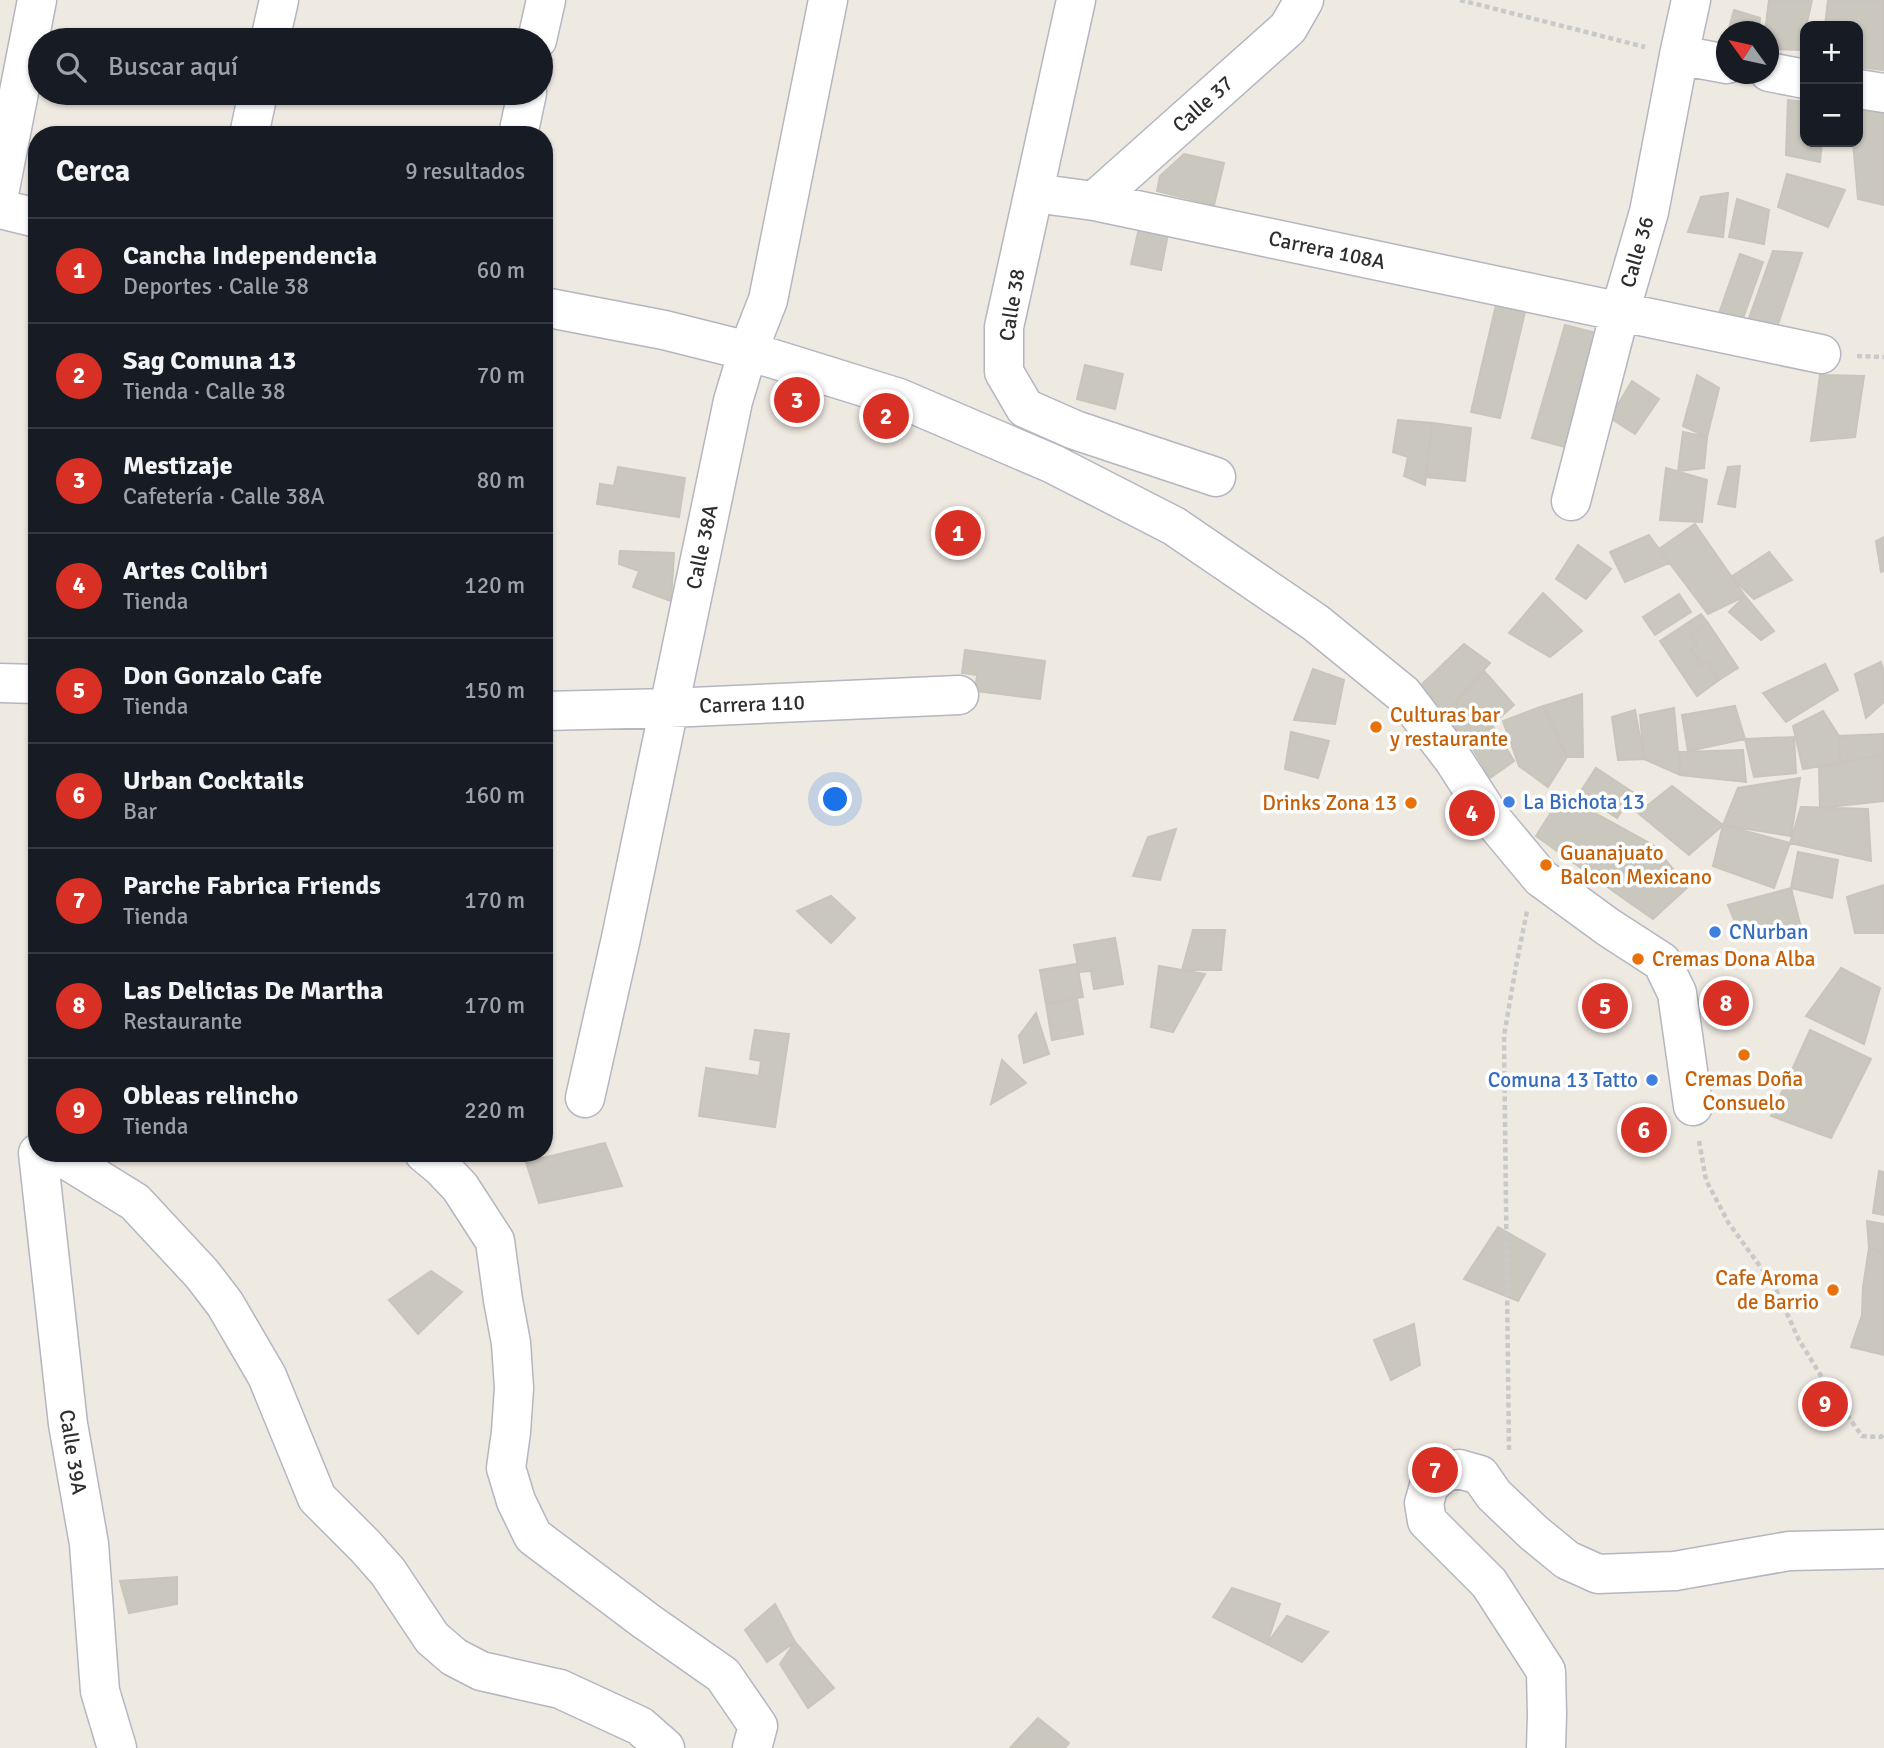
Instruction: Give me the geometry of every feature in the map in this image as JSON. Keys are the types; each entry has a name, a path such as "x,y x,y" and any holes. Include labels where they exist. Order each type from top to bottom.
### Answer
{"street":[{"path":"32,28 37,0"},
{"path":"273,28 279,0"},
{"path":"540,28 546,0"},
{"name":"Calle 38A","path":"585,1098 733,401 748,351 768,300 828,0"},
{"name":"Calle 38","path":"1076,0 1004,327 1004,372 1025,408 1075,430 1216,477"},
{"name":"Calle 37","path":"1094,201 1289,28 1304,0"},
{"name":"Calle 36","path":"1571,501 1649,212 1691,0"},
{"path":"0,189 28,46"},
{"path":"1679,55 1716,62"},
{"path":"1779,74 1800,78"},
{"path":"1863,90 1884,93"},
{"path":"251,126 255,105"},
{"path":"520,126 524,105"},
{"name":"Carrera 108A","path":"1034,192 1094,201 1821,354"},
{"path":"0,209 28,216"},
{"path":"553,309 664,330 748,351 900,398 1053,464 1174,526 1316,623 1403,694 1453,759 1492,818 1541,878 1662,962 1677,993 1693,1105"},
{"path":"0,683 28,684"},
{"name":"Carrera 110","path":"553,711 959,695"},
{"name":"Calle 39A","path":"39,1162 68,1424 89,1544 100,1691 117,1748"},
{"path":"70,1162 135,1202 202,1274 225,1304 267,1376 317,1498 388,1572 432,1638 454,1657 481,1671 560,1689 640,1726 665,1748"},
{"path":"435,1162 460,1187 495,1241 513,1366 511,1433 506,1468 516,1502 533,1536 723,1675 758,1726 752,1748"},
{"path":"1546,1748 1546,1671 1489,1583 1427,1521 1423,1503 1429,1486 1444,1472 1460,1469 1480,1475 1494,1495 1567,1560 1598,1574 1675,1571 1789,1551 1884,1549"}],"path":[{"path":"1460,0 1679,55"},
{"path":"1509,1455 1504,1036 1525,916 1541,878"},
{"path":"1693,1105 1706,1180 1728,1222 1774,1287 1799,1340 1833,1396 1862,1436 1881,1437 1884,1434"}],"building":[{"path":"1769,0 1812,0 1807,21 1800,21 1800,50 1779,49 1779,21 1766,21"},
{"path":"1828,0 1884,0 1884,70 1863,68 1863,21 1826,21"},
{"path":"1734,10 1760,18 1760,21 1731,21"},
{"path":"1788,100 1800,101 1800,147 1822,147 1820,162 1786,155"},
{"path":"1884,107 1884,205 1858,199 1853,147 1863,147 1863,110"},
{"path":"1184,154 1224,163 1214,205 1157,191 1160,176"},
{"path":"1787,174 1845,190 1828,227 1778,207"},
{"path":"1728,193 1723,237 1688,232 1701,197"},
{"path":"1737,199 1769,210 1764,244 1729,237"},
{"path":"1139,228 1168,234 1161,270 1131,264"},
{"path":"1773,251 1802,253 1777,327 1749,318"},
{"path":"1740,254 1763,262 1742,321 1718,316"},
{"path":"1496,305 1525,312 1500,418 1471,412"},
{"path":"1565,325 1600,334 1576,450 1532,438"},
{"path":"1085,365 1123,374 1115,409 1077,399"},
{"path":"1697,375 1719,388 1707,437 1683,426"},
{"path":"1820,375 1864,376 1855,437 1811,441"},
{"path":"1632,381 1659,399 1635,434 1610,418"},
{"path":"1398,420 1432,423 1425,485 1404,476 1408,457 1393,452"},
{"path":"1432,423 1471,428 1465,481 1426,477"},
{"path":"1683,432 1707,437 1704,468 1678,471"},
{"path":"1740,466 1735,507 1718,504 1728,467"},
{"path":"618,467 685,478 679,517 597,504 600,484 614,486"},
{"path":"1666,468 1707,480 1702,522 1660,520"},
{"path":"1695,524 1745,596 1708,614 1659,549"},
{"path":"1649,535 1669,563 1625,582 1610,552"},
{"path":"1884,537 1884,571 1881,572 1876,541"},
{"path":"1578,545 1611,569 1586,599 1556,579"},
{"path":"620,551 674,553 671,601 633,587 639,571 619,564"},
{"path":"1769,552 1792,580 1754,599 1731,577"},
{"path":"1543,593 1582,631 1550,657 1509,633"},
{"path":"1679,594 1691,612 1655,635 1643,617"},
{"path":"1745,596 1774,631 1761,640 1729,612"},
{"path":"1701,614 1708,623 1691,635 1697,645 1691,649 1701,665 1707,662 1719,680 1697,696 1660,641"},
{"path":"1708,623 1738,668 1719,680 1707,662 1701,665 1691,649 1697,645 1691,635"},
{"path":"1464,644 1490,663 1444,715 1420,686"},
{"path":"965,650 1045,661 1040,699 975,691 977,675 962,673"},
{"path":"1881,662 1884,672 1884,702 1866,718 1855,674"},
{"path":"1825,664 1838,690 1786,722 1763,693"},
{"path":"1313,669 1344,680 1335,724 1294,720"},
{"path":"1484,671 1514,705 1470,744 1444,715"},
{"path":"1582,694 1583,757 1567,757 1543,706"},
{"path":"1543,706 1567,757 1548,787 1519,766 1503,721"},
{"path":"1735,706 1745,739 1688,751 1682,715"},
{"path":"1674,708 1680,775 1644,759 1640,715"},
{"path":"1635,710 1644,759 1618,760 1612,717"},
{"path":"1823,711 1839,736 1840,763 1803,769 1793,726"},
{"path":"1492,725 1514,761 1490,778 1470,744"},
{"path":"1291,732 1329,741 1318,778 1285,769"},
{"path":"1884,734 1884,754 1840,763 1839,736"},
{"path":"1794,737 1796,773 1754,777 1745,739"},
{"path":"1743,750 1746,782 1680,775 1680,752"},
{"path":"1884,754 1884,801 1820,808 1819,767"},
{"path":"1596,768 1634,793 1617,818 1579,794"},
{"path":"1800,778 1791,836 1723,825 1738,788"},
{"path":"1672,786 1723,825 1689,855 1638,813"},
{"path":"1562,795 1653,845 1613,891 1536,836"},
{"path":"1801,807 1868,809 1871,861 1790,843"},
{"path":"1723,825 1790,843 1774,888 1713,866"},
{"path":"1176,829 1160,880 1133,876 1148,837"},
{"path":"1653,845 1688,887 1653,919 1613,891"},
{"path":"1798,852 1838,860 1832,898 1791,888"},
{"path":"1884,885 1884,933 1855,933 1847,897"},
{"path":"1791,888 1802,932 1742,939 1728,905"},
{"path":"831,896 855,918 831,943 797,911"},
{"path":"1193,930 1225,930 1221,970 1182,970"},
{"path":"1115,938 1123,984 1094,989 1091,971 1079,972 1074,945"},
{"path":"1077,964 1083,997 1046,1004 1040,970"},
{"path":"1159,966 1205,974 1173,1032 1151,1027"},
{"path":"1841,968 1880,988 1864,1044 1806,1016"},
{"path":"1077,999 1083,1034 1052,1040 1046,1004"},
{"path":"1036,1013 1049,1054 1024,1063 1019,1036"},
{"path":"755,1030 789,1034 775,1127 699,1116 706,1068 759,1076 761,1061 750,1059"},
{"path":"1810,1030 1871,1059 1831,1138 1771,1116"},
{"path":"1002,1060 1026,1083 991,1104"},
{"path":"605,1143 622,1186 539,1203 526,1162 553,1162 553,1156"},
{"path":"1879,1171 1884,1172 1884,1215 1873,1213"},
{"path":"1867,1221 1884,1224 1884,1253 1869,1248"},
{"path":"1498,1227 1545,1254 1518,1301 1464,1279"},
{"path":"1869,1248 1884,1253 1884,1355 1851,1347 1862,1315"},
{"path":"431,1271 462,1292 418,1334 389,1300"},
{"path":"1414,1324 1420,1365 1391,1380 1374,1340"},
{"path":"177,1577 177,1604 129,1613 120,1581"},
{"path":"1232,1588 1280,1604 1267,1644 1213,1617"},
{"path":"775,1604 795,1642 767,1662 745,1630"},
{"path":"1287,1616 1328,1632 1302,1662 1267,1644"},
{"path":"795,1642 834,1688 808,1708 780,1664"},
{"path":"1038,1718 1069,1743 1065,1748 1010,1748"}],"place":[{"name":"Mestizaje","path":"797,400"},
{"name":"Sag Comuna 13","path":"886,416"},
{"name":"Cancha Independencia","path":"958,533"},
{"name":"Culturas bar y restaurante","path":"1376,727"},
{"name":"La Bichota 13","path":"1509,802"},
{"name":"Drinks Zona 13","path":"1411,803"},
{"name":"Artes Colibri","path":"1472,813"},
{"name":"Guanajuato Balcon Mexicano","path":"1546,865"},
{"name":"CNurban","path":"1715,932"},
{"name":"Cremas Dona Alba","path":"1638,959"},
{"name":"Las Delicias De Martha","path":"1726,1003"},
{"name":"Don Gonzalo Cafe","path":"1605,1006"},
{"name":"Cremas Doña Consuelo","path":"1744,1055"},
{"name":"Comuna 13 Tatto","path":"1652,1080"},
{"name":"Urban Cocktails","path":"1644,1130"},
{"name":"Cafe Aroma de Barrio","path":"1833,1290"},
{"name":"Obleas relincho","path":"1825,1404"},
{"name":"Parche Fabrica Friends","path":"1435,1470"}]}
